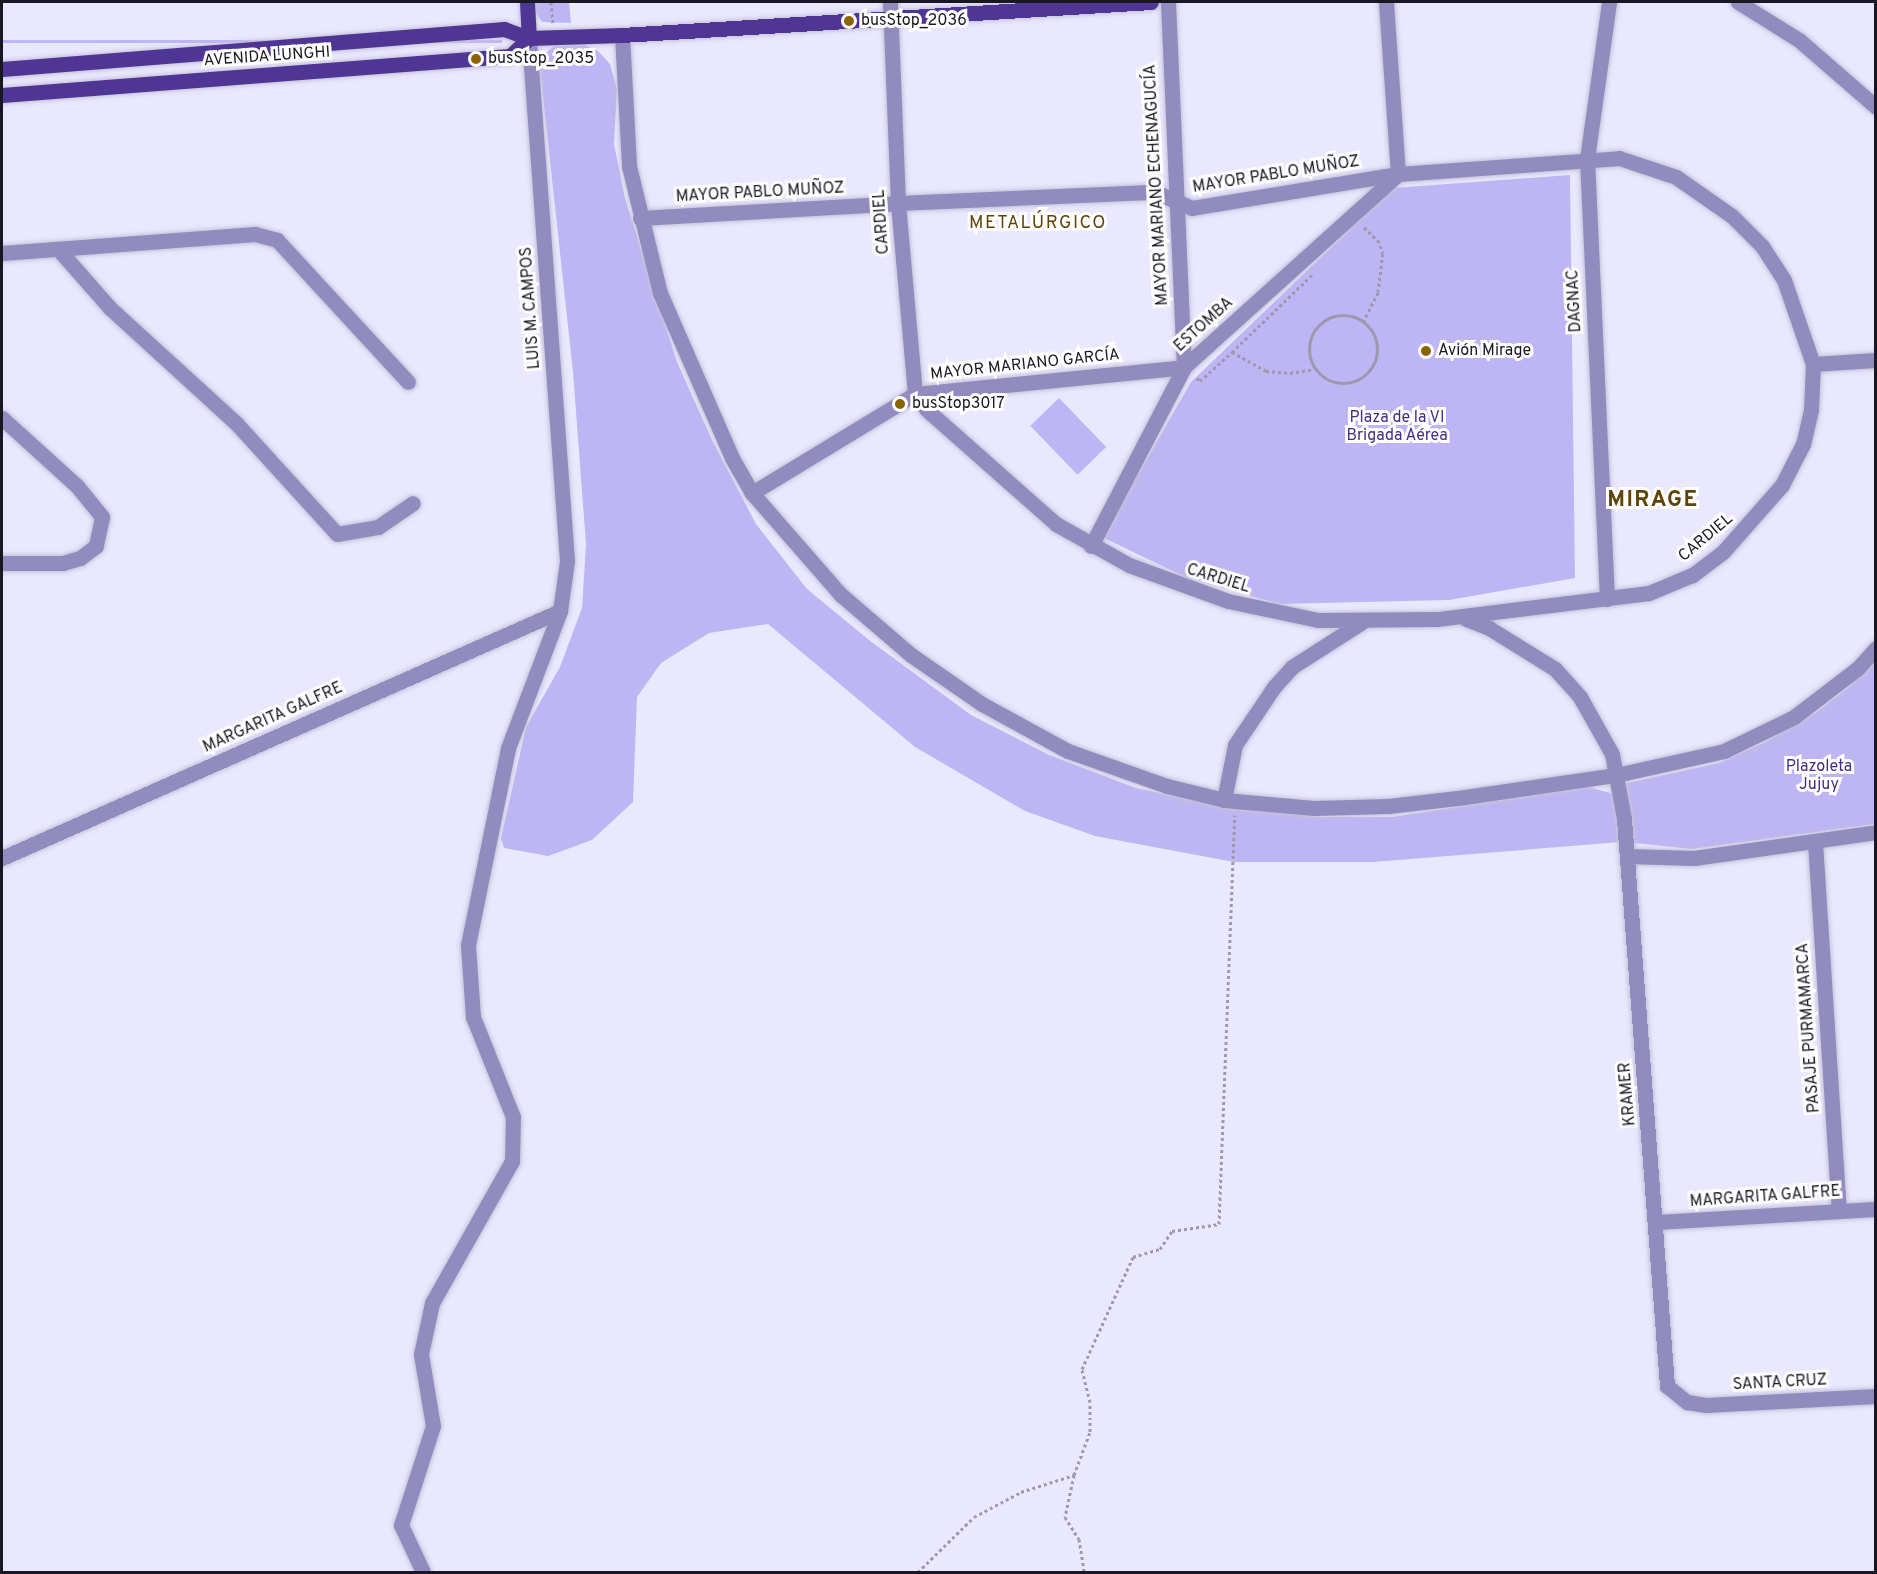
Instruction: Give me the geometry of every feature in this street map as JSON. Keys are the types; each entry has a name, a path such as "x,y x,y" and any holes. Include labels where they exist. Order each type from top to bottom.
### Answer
{"main road":[{"name":"LUIS M. CAMPOS","path":"527,2 529,38"},
{"name":"AVENIDA LUNGHI","path":"2,69 504,29 529,38 622,35 1151,2"},
{"name":"AVENIDA LUNGHI","path":"2,95 510,56 529,38"}],"street":[{"name":"CARDIEL","path":"890,2 898,203 915,394 927,410 1056,524 1091,546 1184,588 1277,614 1362,622 1437,619 1649,593 1692,576 1750,525 1782,485 1803,444 1811,410 1813,364"},
{"name":"MAYOR MARIANO ECHENAGUCÍA","path":"1168,2 1184,367"},
{"path":"1386,2 1398,174"},
{"name":"DAGNAC","path":"1607,599 1587,159 1609,2"},
{"path":"1738,2 1799,40 1875,107"},
{"path":"622,35 629,166 660,293 683,351 732,458 752,493 848,600 911,655 973,698 1068,751 1167,786 1230,800 1314,808 1388,806 1616,775 1724,751 1794,717 1858,668 1875,648"},
{"name":"LUIS M. CAMPOS","path":"423,1572 401,1525 433,1426 421,1354 425,1334 432,1303 512,1161 513,1117 473,1017 468,945 508,748 560,611 567,561 529,38"},
{"name":"MAYOR PABLO MUÑOZ","path":"640,218 898,203 1155,192 1192,208 1398,174 1619,158 1650,166 1676,177 1732,216 1762,246 1784,280 1813,364"},
{"name":"ESTOMBA","path":"1091,546 1184,367 1398,174"},
{"path":"2,253 255,234 277,240 408,382"},
{"path":"59,250 110,308 236,423 337,534 378,527 413,503"},
{"path":"1813,364 1875,360"},
{"name":"MAYOR MARIANO GARCÍA","path":"752,493 915,394 1184,367"},
{"path":"2,418 77,486 102,517 96,546 80,558 63,563 2,563"},
{"name":"MARGARITA GALFRE","path":"2,858 560,611"},
{"name":"KRAMER","path":"1437,619 1468,619 1555,669 1580,697 1612,754 1626,856 1656,1222 1666,1386 1687,1402"},
{"path":"1230,800 1235,745 1269,693 1292,667 1362,622"},
{"path":"1626,856 1694,858 1875,832"},
{"name":"PASAJE PURMAMARCA","path":"1815,842 1839,1210"},
{"name":"MARGARITA GALFRE","path":"1656,1222 1875,1209"},
{"name":"SANTA CRUZ","path":"1687,1402 1706,1405 1875,1396"}],"path":[{"path":"551,2 554,37"},
{"path":"1363,226 1379,242 1383,254 1378,292 1363,322"},
{"path":"1342,315 1363,322 1376,339 1377,347 1375,362 1366,374 1348,383 1335,383 1314,369 1309,348 1316,329 1327,319 1342,315"},
{"path":"1232,352 1266,371 1290,374 1314,369"},
{"path":"1084,1572 1079,1539 1065,1517 1074,1475 1090,1432 1090,1402 1082,1369 1133,1257 1160,1249 1172,1231 1219,1224 1230,800"},
{"path":"918,1572 974,1517 1021,1492 1074,1475"}],"green space":[{"path":"535,2 569,2 571,23 542,22 536,13"},
{"path":"2,40 502,40 502,43 2,43"},
{"path":"584,45 597,50 610,64 617,89 614,144 625,198 677,362 713,442 756,524 807,589 869,640 971,715 1049,755 1136,788 1229,808 1320,817 1392,817 1588,787 1614,794 1621,842 1373,862 1234,862 1095,836 1025,811 915,747 768,624 709,633 661,663 637,697 633,802 592,840 548,856 504,848 501,838 526,727 560,667 582,608 586,544 573,372 540,69 541,57 554,46"},
{"name":"Plaza de la VI Brigada Aérea","path":"1570,175 1575,578 1449,600 1279,604 1185,577 1102,537 1191,382 1393,188"},
{"path":"1059,398 1106,447 1077,475 1030,426"},
{"name":"Plazoleta Jujuy","path":"1875,657 1875,824 1692,849 1634,843 1623,784 1719,763 1763,743 1815,713 1850,686"}],"place":[{"name":"busStop_2036","path":"849,21"},
{"name":"busStop_2035","path":"476,59"},
{"name":"Avión Mirage","path":"1426,351"},
{"name":"busStop3017","path":"900,404"}],"district":[{"name":"METALÚRGICO","path":"1038,224"},
{"name":"MIRAGE","path":"1653,501"}]}
